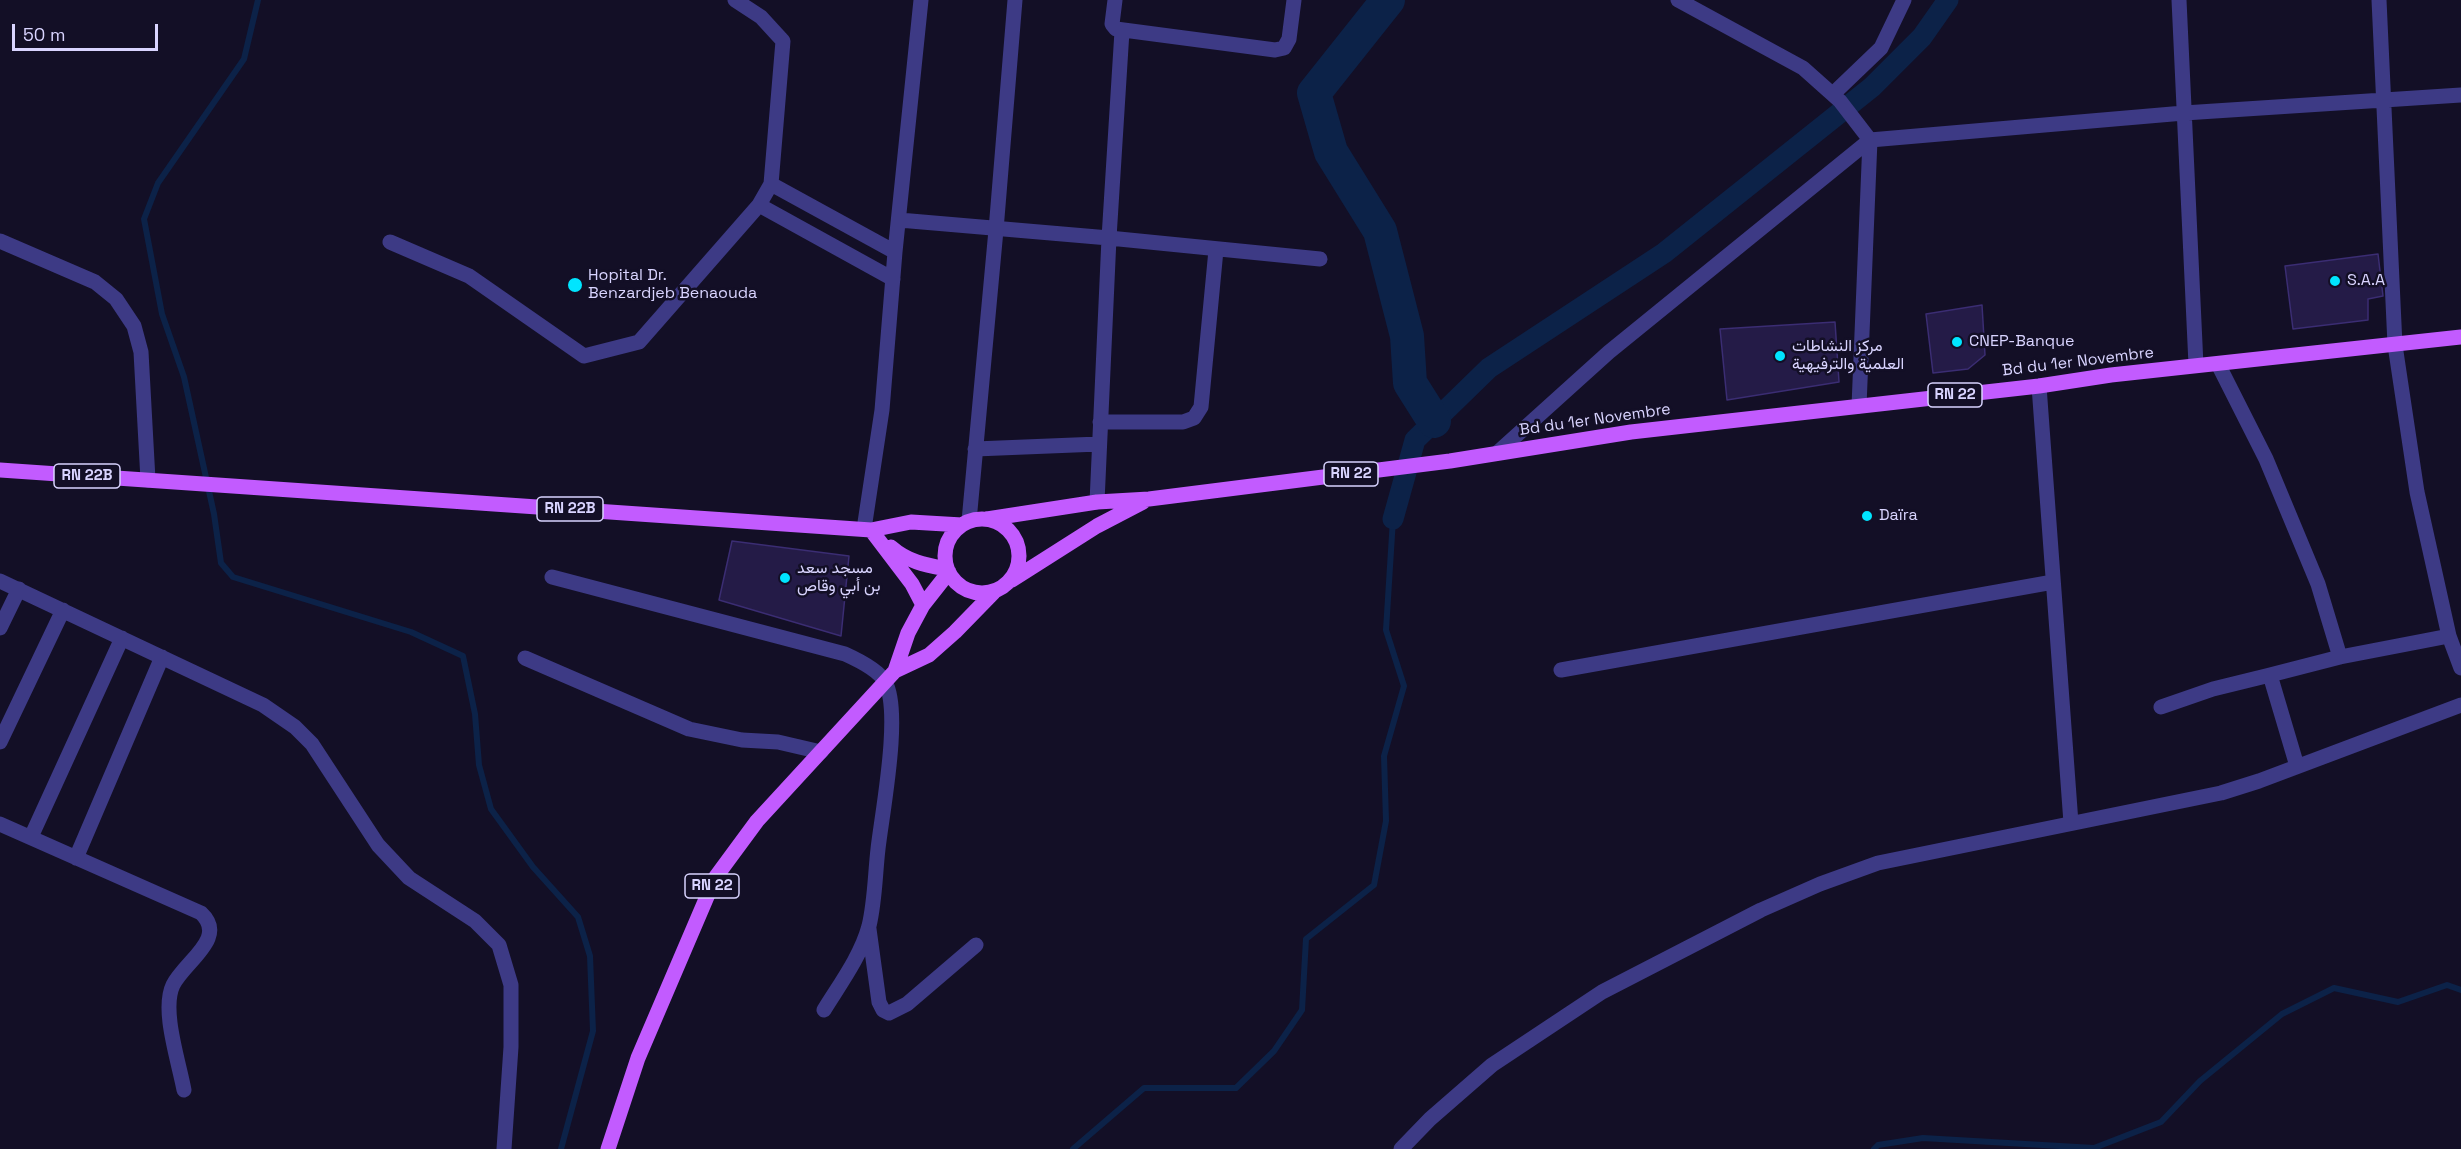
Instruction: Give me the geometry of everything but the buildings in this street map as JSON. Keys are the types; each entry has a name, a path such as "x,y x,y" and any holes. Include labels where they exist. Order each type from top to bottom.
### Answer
{"main road":[{"name":"Bd du 1er Novembre","path":"1149,499 1450,461 1631,432 2461,337"},
{"name":"RN 22B","path":"0,470 868,529 911,522 965,523"},
{"name":"RN 22","path":"987,519 1097,502 1149,499"},
{"name":"RN 22","path":"1012,580 1096,526 1149,499"},
{"path":"987,519 1007,528 1019,548 1020,559 1012,580 1004,587 994,591 976,593 963,588 948,571 945,557 947,544 953,534 965,523 987,519"},
{"path":"868,529 900,556 948,571"},
{"path":"868,529 912,585 923,605"},
{"name":"RN 22","path":"890,676 908,633 923,605 948,571"},
{"name":"RN 22","path":"608,1149 638,1058 715,878 757,821 890,676 929,655 955,632 994,591"}],"street":[{"path":"390,242 469,276 584,356 639,342 759,205 771,184 783,41 761,17 735,0"},
{"path":"868,529 882,410 895,252 921,0"},
{"path":"965,523 975,449 996,230 1015,0"},
{"path":"1116,0 1112,24 1113,28 1122,31 1275,50 1284,48 1289,39 1294,0"},
{"path":"1678,0 1803,68 1836,98 1870,140 1859,406"},
{"path":"1836,98 1881,48 1904,0"},
{"path":"2179,0 2196,366"},
{"path":"2379,0 2395,345 2417,492 2449,636 2461,668"},
{"path":"1097,502 1109,238 1122,31"},
{"path":"1497,453 1609,352 1870,140 2184,113 2461,95"},
{"path":"771,184 895,252"},
{"path":"759,205 893,279"},
{"path":"899,220 1320,259"},
{"path":"0,241 95,282 116,299 134,326 141,352 148,480"},
{"path":"1100,422 1183,422 1194,418 1201,406 1216,250"},
{"path":"2218,364 2266,459 2318,584 2340,657"},
{"path":"2038,386 2071,823"},
{"path":"975,449 1099,444"},
{"path":"552,577 844,654 890,676 892,715 890,748 875,888 868,927 856,956 824,1010"},
{"path":"0,581 263,705 295,727 312,744 378,845 409,878 475,921 499,945 511,986 511,1047 504,1149"},
{"path":"1561,670 2053,582"},
{"path":"0,628 19,589"},
{"path":"0,742 63,610"},
{"path":"2161,707 2213,689 2340,657 2449,636"},
{"path":"31,837 122,638"},
{"path":"76,858 162,657"},
{"path":"525,658 689,729 742,740 778,742 821,752"},
{"path":"2270,675 2297,766"},
{"path":"1401,1149 1430,1119 1492,1065 1602,992 1761,910 1820,884 1878,863 2221,793 2461,705"},
{"path":"1,827 31,837 201,913 210,921 212,932 204,945 184,967 173,986 169,1001 184,1090"},
{"path":"868,927 879,1002 883,1010 889,1013 907,1004 976,945"}],"waterway":[{"path":"258,0 244,59 158,183 144,219 162,314 184,377 214,514 221,563 233,577 411,632 463,656 475,714 479,765 491,809 533,867 578,917 590,956 593,1031 561,1149"},
{"path":"1388,0 1314,93 1331,152 1380,231 1407,336 1410,383 1434,421"},
{"path":"1393,519 1415,440 1489,368 1664,253 1872,87 1922,37 1948,0"},
{"path":"1073,1149 1144,1088 1236,1088 1274,1051 1302,1010 1306,939 1374,885 1386,821 1384,756 1404,686 1386,630 1393,519"},
{"path":"1874,1149 1878,1145 1923,1138 2094,1148 2161,1122 2200,1081 2282,1014 2334,988 2398,1002 2447,985 2461,990"}],"place":[{"name":"S.A.A","path":"2335,281"},
{"name":"Hopital Dr. Benzardjeb Benaouda","path":"575,285"},
{"name":"CNEP-Banque","path":"1957,342"},
{"name":"مركز النشاطات العلمية والترفيهية","path":"1780,356"},
{"name":"Daïra","path":"1867,516"},
{"name":"مسجد سعد بن أبي وقاص","path":"785,578"}]}
